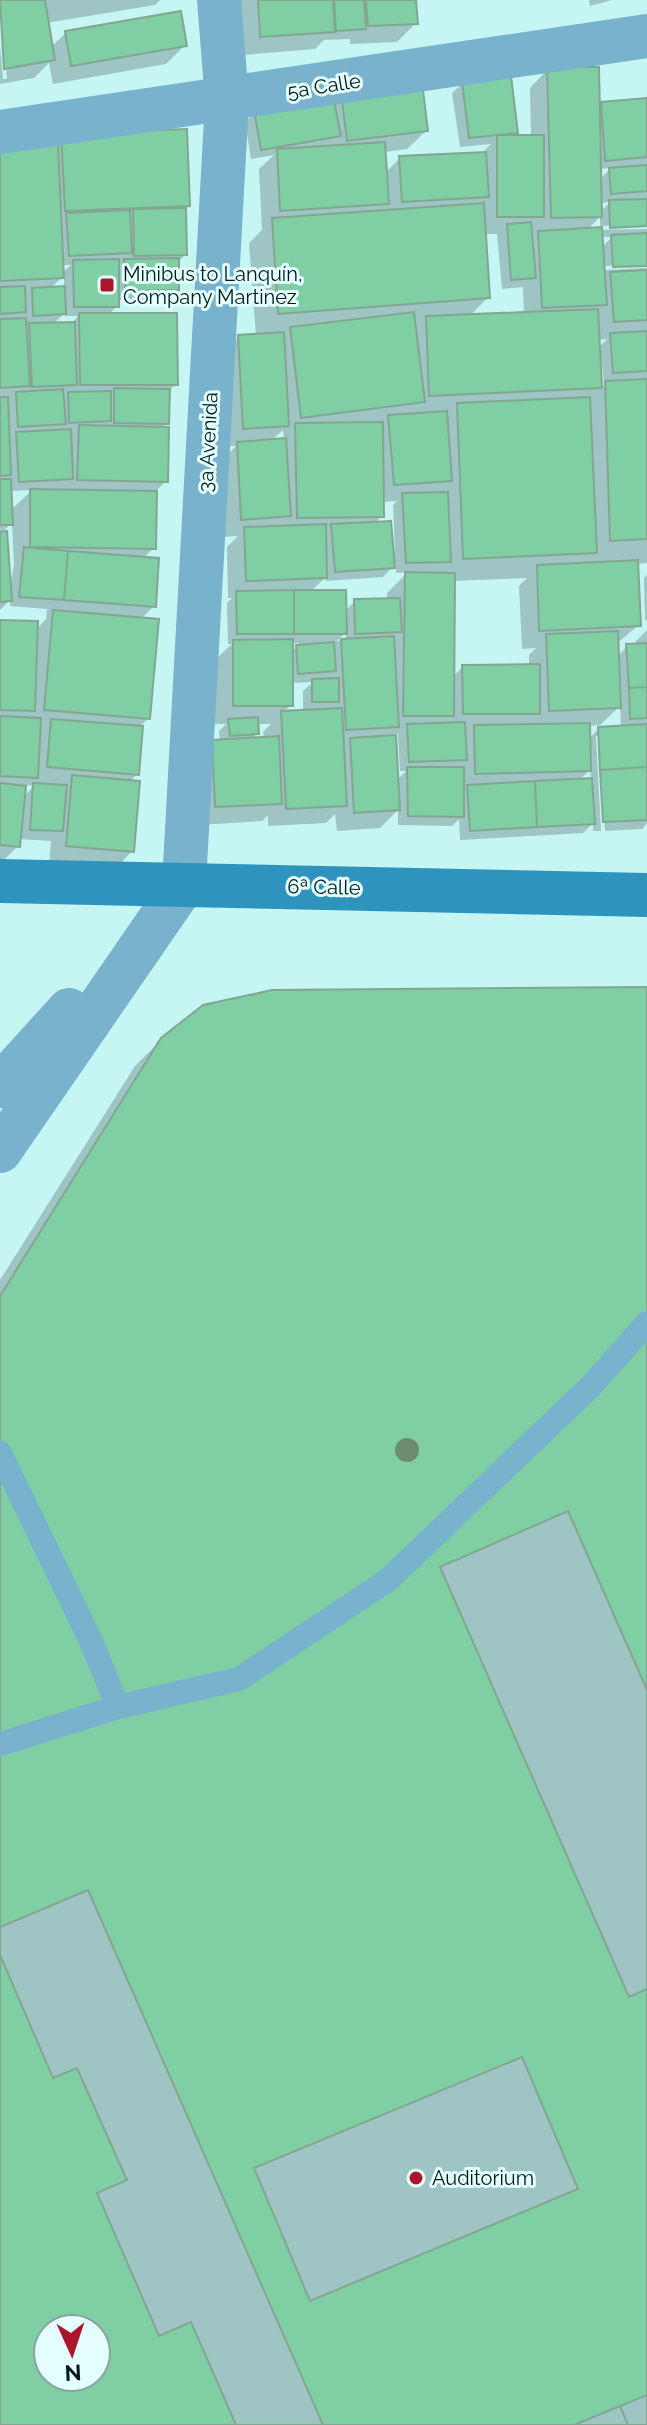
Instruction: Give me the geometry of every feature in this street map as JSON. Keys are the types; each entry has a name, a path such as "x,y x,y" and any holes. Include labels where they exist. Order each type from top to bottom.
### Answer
{"main road":[{"name":"6ª Calle","path":"0,881 647,895"}],"street":[{"name":"3a Avenida","path":"184,884 227,100 219,0"},
{"name":"5a Calle","path":"0,132 647,36"},
{"path":"0,1086 184,884"},
{"path":"0,1151 184,884"}],"lane":[{"path":"0,1744 118,1707 239,1679 388,1580 591,1386 647,1323"},
{"path":"0,1453 91,1641 118,1707"}],"building":[{"path":"0,0 45,0 55,60 4,69"},
{"path":"258,0 333,0 335,32 260,37"},
{"path":"334,0 364,0 366,29 336,31"},
{"path":"366,0 416,0 418,24 368,26"},
{"path":"181,11 187,46 71,66 65,31"},
{"path":"547,67 599,67 602,217 551,218"},
{"path":"511,76 518,133 469,138 462,81"},
{"path":"422,82 428,131 347,141 341,92"},
{"path":"333,96 341,136 261,150 254,110"},
{"path":"647,98 647,157 605,161 601,102"},
{"path":"187,129 190,206 65,211 61,133"},
{"path":"497,135 544,135 544,217 497,217"},
{"path":"385,142 389,204 280,211 277,149"},
{"path":"58,143 64,278 0,281 0,146"},
{"path":"486,152 489,197 402,202 399,156"},
{"path":"647,165 647,191 611,194 609,168"},
{"path":"647,199 647,226 610,228 609,200"},
{"path":"484,203 490,298 278,314 272,218"},
{"path":"186,208 187,255 134,256 133,209"},
{"path":"130,210 132,253 69,256 66,213"},
{"path":"531,222 536,278 511,280 507,224"},
{"path":"602,227 607,305 542,308 538,231"},
{"path":"647,233 647,266 613,267 611,235"},
{"path":"179,258 179,290 125,291 124,259"},
{"path":"119,259 119,307 74,307 73,260"},
{"path":"647,270 647,320 614,322 610,272"},
{"path":"25,286 26,312 0,314 0,287"},
{"path":"65,286 66,314 33,316 32,288"},
{"path":"598,309 602,388 429,396 426,316"},
{"path":"414,312 425,402 301,418 290,327"},
{"path":"79,313 177,313 178,385 80,385"},
{"path":"26,318 30,386 0,388 0,319"},
{"path":"75,322 77,385 32,387 29,323"},
{"path":"647,331 647,371 613,373 610,333"},
{"path":"284,332 289,426 243,429 238,335"},
{"path":"647,379 647,539 610,541 605,381"},
{"path":"114,388 170,389 169,424 114,423"},
{"path":"63,389 66,424 18,427 16,392"},
{"path":"111,391 111,421 69,423 68,392"},
{"path":"0,397 8,397 11,475 0,476"},
{"path":"590,397 597,553 463,559 457,403"},
{"path":"447,411 452,481 394,485 388,415"},
{"path":"383,422 384,517 297,518 295,423"},
{"path":"79,425 169,427 168,482 77,480"},
{"path":"71,429 73,479 19,482 16,432"},
{"path":"286,438 291,516 241,520 237,442"},
{"path":"0,479 11,479 13,525 0,525"},
{"path":"30,489 157,491 156,549 30,547"},
{"path":"448,492 451,562 406,563 402,493"},
{"path":"391,521 395,568 335,572 331,524"},
{"path":"326,524 327,578 246,581 244,527"},
{"path":"7,531 12,601 0,602 0,532"},
{"path":"24,547 68,551 64,600 19,597"},
{"path":"68,551 159,558 156,607 64,600"},
{"path":"638,560 641,626 539,631 537,565"},
{"path":"405,572 455,573 454,716 403,716"},
{"path":"294,590 294,634 237,634 236,591"},
{"path":"294,590 346,590 347,634 294,634"},
{"path":"400,598 402,632 355,634 354,599"},
{"path":"53,610 159,619 150,719 44,710"},
{"path":"0,620 38,621 35,711 0,710"},
{"path":"618,631 621,708 549,711 546,634"},
{"path":"394,636 399,727 346,730 341,639"},
{"path":"293,639 293,706 233,706 233,640"},
{"path":"334,642 336,671 298,674 296,645"},
{"path":"647,643 647,687 629,688 626,644"},
{"path":"540,664 540,714 463,714 462,665"},
{"path":"339,678 339,702 312,702 312,679"},
{"path":"647,687 647,718 630,719 629,688"},
{"path":"342,708 347,806 286,809 281,711"},
{"path":"0,716 41,718 38,778 0,776"},
{"path":"258,717 259,734 230,736 228,719"},
{"path":"51,719 143,726 139,775 47,767"},
{"path":"465,722 467,760 409,762 407,724"},
{"path":"590,723 591,771 475,774 474,725"},
{"path":"647,724 647,767 600,770 598,727"},
{"path":"396,735 400,810 354,813 350,738"},
{"path":"279,736 282,804 215,807 212,740"},
{"path":"407,767 464,767 464,817 408,816"},
{"path":"647,767 647,820 603,822 600,770"},
{"path":"72,775 140,781 134,852 66,846"},
{"path":"592,778 595,824 537,827 535,781"},
{"path":"535,781 537,827 470,831 467,785"},
{"path":"0,783 26,786 20,847 0,845"},
{"path":"33,783 67,785 63,831 30,830"},
{"path":"647,987 647,2425 0,2425 0,1296 161,1038 203,1005 272,990"},
{"path":"568,1511 647,1690 647,1989 629,1997 440,1567"},
{"path":"88,1890 323,2425 236,2425 191,2322 159,2336 97,2193 127,2180 77,2068 53,2078 0,1955 0,1927"},
{"name":"Auditorium","path":"522,2057 578,2189 310,2301 254,2168"},
{"path":"647,2395 647,2425 628,2425 620,2406"},
{"path":"620,2406 628,2425 574,2425"}],"place":[{"name":"Minibus to Lanquín, Company Martinez","path":"107,285"},
{"name":"Auditorium","path":"416,2178"}]}
